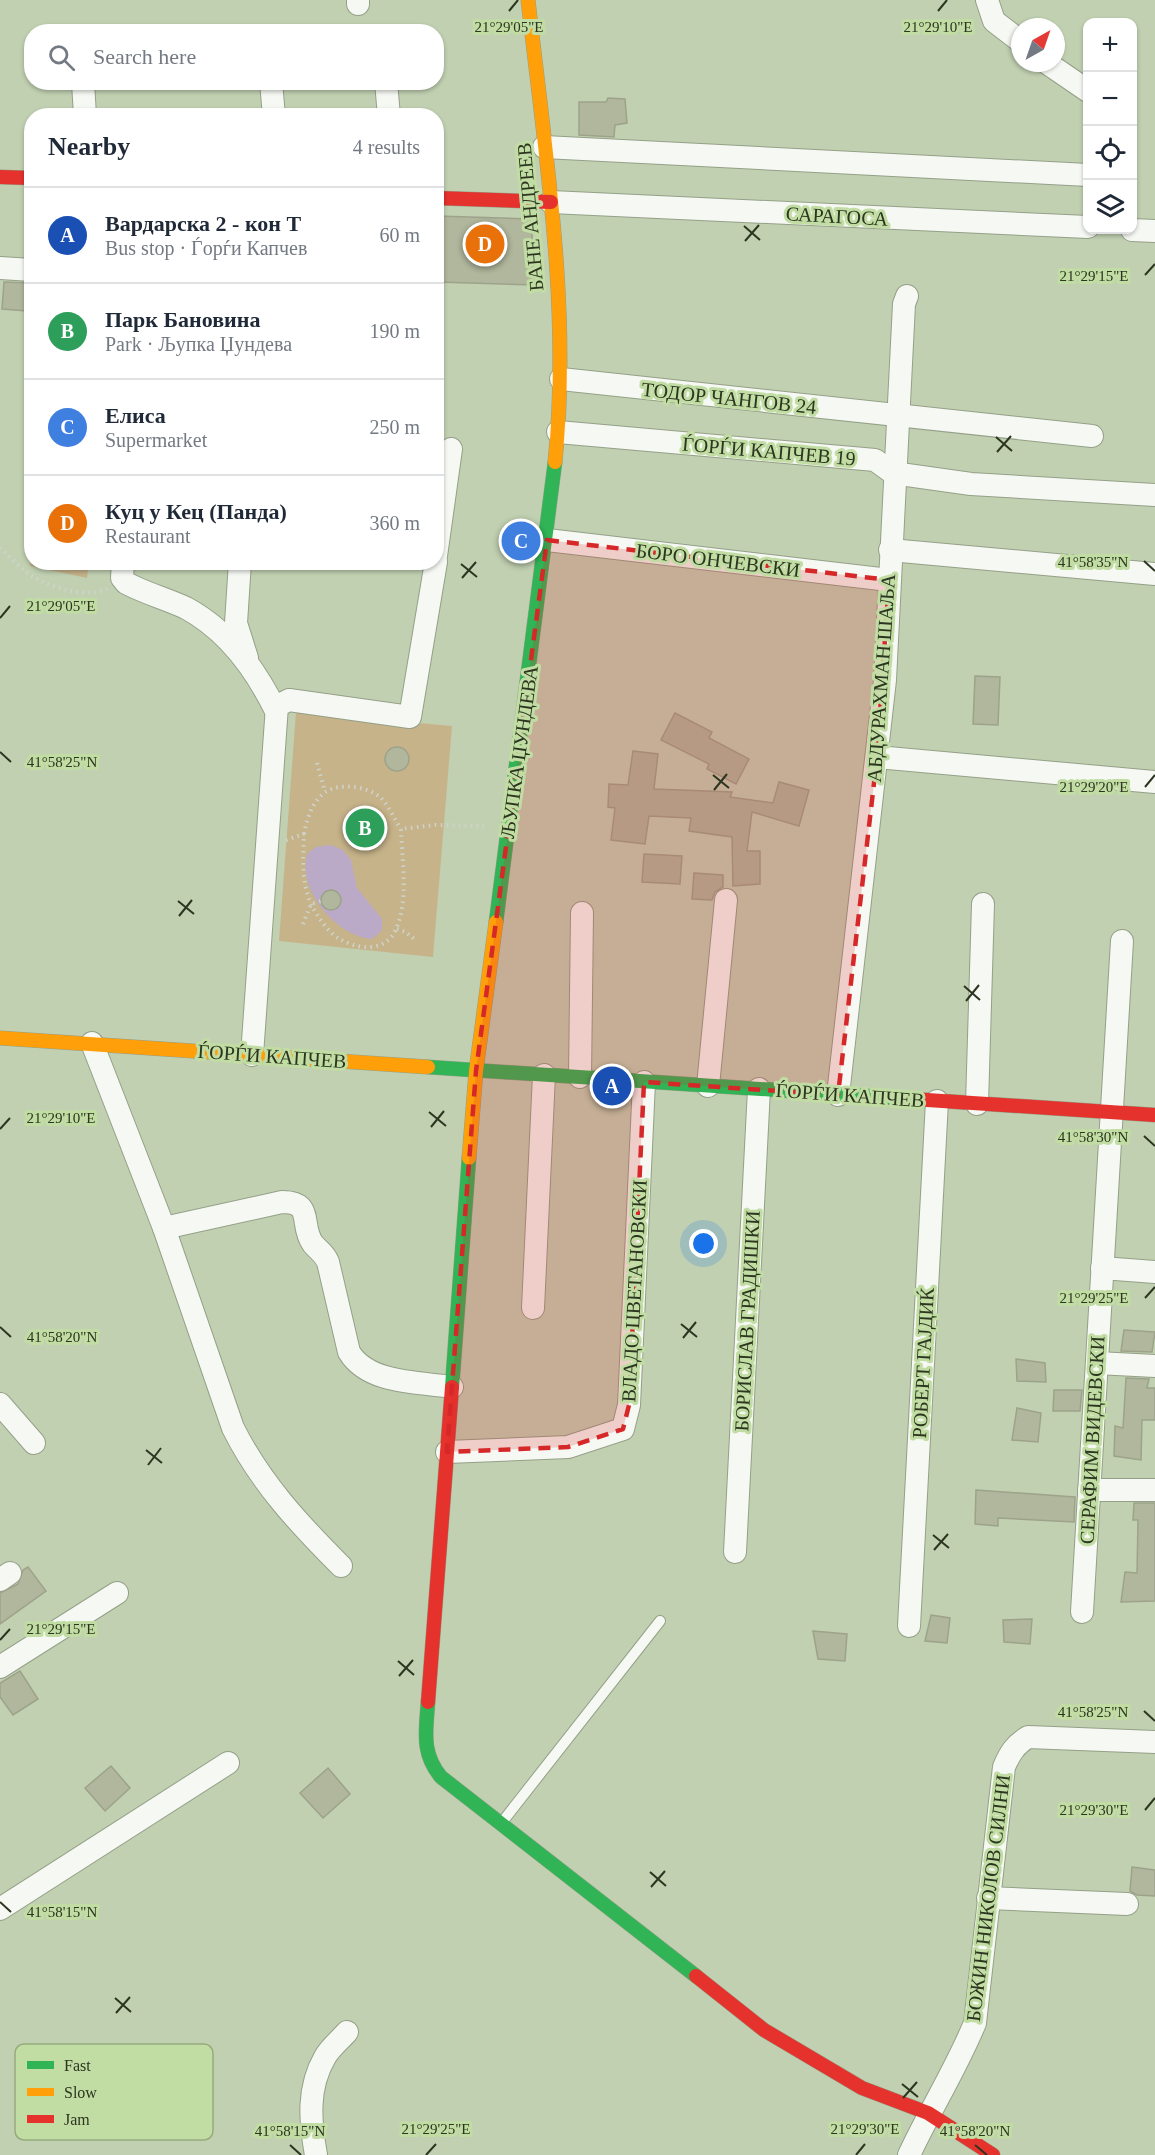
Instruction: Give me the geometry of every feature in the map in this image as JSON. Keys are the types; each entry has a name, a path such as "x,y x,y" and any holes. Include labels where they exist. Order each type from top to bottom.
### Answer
{"street":[{"name":"БАНЕ АНДРЕЕВ","path":"528,0 551,202 561,379 558,432"},
{"path":"987,0 994,21 1011,34"},
{"path":"1060,72 1083,88"},
{"path":"83,90 85,108"},
{"path":"272,90 273,108"},
{"path":"387,90 388,108"},
{"path":"544,147 1083,175"},
{"path":"0,177 24,178"},
{"path":"444,198 551,202"},
{"name":"САРАГОСА","path":"551,202 1083,227"},
{"path":"1137,230 1155,231"},
{"path":"0,268 24,270"},
{"name":"АБДУРАХМАН ШАЉА","path":"838,1095 885,681 893,474 904,304 907,296"},
{"name":"ТОДОР ЧАНГОВ 24","path":"561,379 1092,436"},
{"name":"ЃОРЃИ КАПЧЕВ 19","path":"558,432 875,460 893,474 971,483 1155,495"},
{"name":"ЉУПКА ЏУНДЕВА","path":"476,1071 547,540 558,432"},
{"path":"444,499 451,449"},
{"name":"БОРО ОНЧЕВСКИ","path":"547,540 889,580"},
{"path":"890,550 1155,574"},
{"path":"239,570 236,623 251,667"},
{"path":"252,1054 276,711 280,703 289,700 410,717 435,570"},
{"path":"123,571 188,610 220,633 260,678 276,711"},
{"path":"878,757 1155,782"},
{"path":"708,1086 726,900"},
{"path":"977,1104 983,904"},
{"path":"580,1077 582,913"},
{"name":"СЕРАФИМ ВИДЕВСКИ","path":"1082,1612 1122,941"},
{"name":"ЃОРЃИ КАПЧЕВ","path":"0,1038 1155,1115"},
{"path":"92,1044 164,1228 233,1428 248,1459 289,1514 340,1566"},
{"path":"476,1071 425,1747 431,1765 441,1777 764,2030 862,2088 928,2113 993,2155"},
{"path":"533,1308 544,1075"},
{"name":"ВЛАДО ЦВЕТАНОВСКИ","path":"447,1452 568,1447 623,1429 629,1405 644,1082"},
{"name":"БОРИСЛАВ ГРАДИШКИ","path":"735,1552 759,1089"},
{"name":"РОБЕРТ ГАЈДИЌ","path":"909,1626 937,1101"},
{"path":"164,1228 282,1202 294,1202 303,1210 309,1235 314,1244 324,1252 328,1262 348,1352 353,1359 372,1372 386,1377 452,1387"},
{"path":"1102,1268 1155,1272"},
{"path":"1097,1363 1155,1366"},
{"path":"0,1404 34,1443"},
{"path":"1089,1490 1155,1490"},
{"path":"0,1667 117,1593"},
{"name":"БОЖИН НИКОЛОВ СИЛНИ","path":"909,2155 928,2113 963,2053 975,2023 1004,1767 1016,1744 1028,1737 1042,1736 1155,1742"},
{"path":"0,1909 228,1763"},
{"path":"988,1898 1127,1904"},
{"path":"316,2155 309,2115 313,2090 325,2056 347,2032"}],"lane":[{"path":"501,1824 660,1621"}],"path":[{"path":"0,548 24,569"},
{"path":"25,570 32,576 74,592 100,593 123,571"},
{"path":"317,763 326,792"},
{"path":"352,786 366,789 381,798 401,829 403,878 397,929 388,942 376,947 358,946 337,937 320,920 311,904 302,870 304,834 306,820 314,804 326,792 352,786"},
{"path":"401,829 435,825 508,826"},
{"path":"266,848 304,834"},
{"path":"311,904 321,901"},
{"path":"303,924 311,904"},
{"path":"397,929 406,932 414,939"}],"highlighted area":[{"path":"547,540 889,580 877,757 838,1095 644,1082 629,1405 623,1429 568,1447 447,1452 476,1071"}],"shaded area":[{"path":"49,570 88,570 87,578"},
{"path":"296,712 452,726 433,957 279,941"},
{"path":"331,845 343,850 351,860 357,888 382,919 382,930 372,939 345,930 322,908 313,895 306,867 308,853 316,847"}],"building":[{"path":"608,98 625,99 627,123 615,125 614,137 579,135 579,102 606,102"},
{"path":"444,216 531,219 535,285 444,282"},
{"path":"4,282 24,283 24,311 2,309"},
{"path":"975,676 1000,677 998,725 973,724"},
{"path":"675,713 712,732 709,738 749,759 736,784 707,769 709,764 661,740"},
{"path":"397,747 406,750 409,759 406,768 397,771 388,768 385,759 388,750"},
{"path":"633,751 658,754 654,789 732,792 730,797 773,803 779,782 809,790 799,826 752,812 747,851 760,851 760,884 733,886 732,837 689,831 691,818 649,816 645,844 611,840 615,808 608,807 609,784 628,785"},
{"path":"644,854 682,856 680,884 642,882"},
{"path":"694,873 723,875 723,887 715,892 712,900 692,899"},
{"path":"331,890 338,893 341,900 338,907 331,910 324,907 321,900 324,893"},
{"path":"1124,1330 1155,1332 1152,1352 1121,1351"},
{"path":"1016,1359 1045,1363 1046,1382 1017,1381"},
{"path":"1126,1378 1149,1379 1147,1388 1155,1388 1155,1420 1142,1420 1141,1460 1114,1456 1115,1426 1123,1428"},
{"path":"1054,1390 1082,1390 1080,1411 1053,1411"},
{"path":"1017,1408 1041,1413 1038,1442 1012,1440"},
{"path":"976,1490 1075,1497 1074,1522 998,1518 998,1526 975,1524"},
{"path":"1134,1503 1155,1503 1155,1601 1121,1602 1125,1572 1137,1573 1138,1520 1133,1520"},
{"path":"28,1567 46,1591 0,1624 0,1593 18,1584 23,1570"},
{"path":"931,1615 950,1618 947,1643 925,1641"},
{"path":"1032,1619 1030,1644 1004,1642 1003,1620"},
{"path":"813,1631 847,1634 845,1661 818,1659"},
{"path":"20,1671 38,1699 13,1715 0,1697 0,1683"},
{"path":"111,1766 130,1788 105,1811 85,1788"},
{"path":"328,1768 350,1794 323,1818 300,1793"},
{"path":"1132,1867 1155,1870 1155,1896 1137,1895 1130,1891"}],"traffic: fast":[{"path":"496,922 555,462"},
{"path":"428,1067 897,1098"},
{"path":"452,1387 469,1158"},
{"path":"428,1702 426,1741 430,1759 441,1777 696,1976"}],"traffic: slow":[{"path":"528,0 548,173 558,289 560,347 555,462"},
{"path":"469,1158 476,1071 496,922"},
{"path":"0,1038 428,1067"}],"traffic: jam":[{"path":"0,177 24,178"},
{"path":"444,198 551,202"},
{"path":"897,1098 1155,1115"},
{"path":"428,1702 452,1387"},
{"path":"696,1976 764,2030 862,2088 928,2113 993,2155"}],"place":[{"name":"Куц у Кец (Панда)","path":"485,244"},
{"name":"Елиса","path":"521,541"},
{"name":"Парк Бановина","path":"365,828"},
{"name":"Вардарска 2 - кон Т","path":"612,1086"}]}
